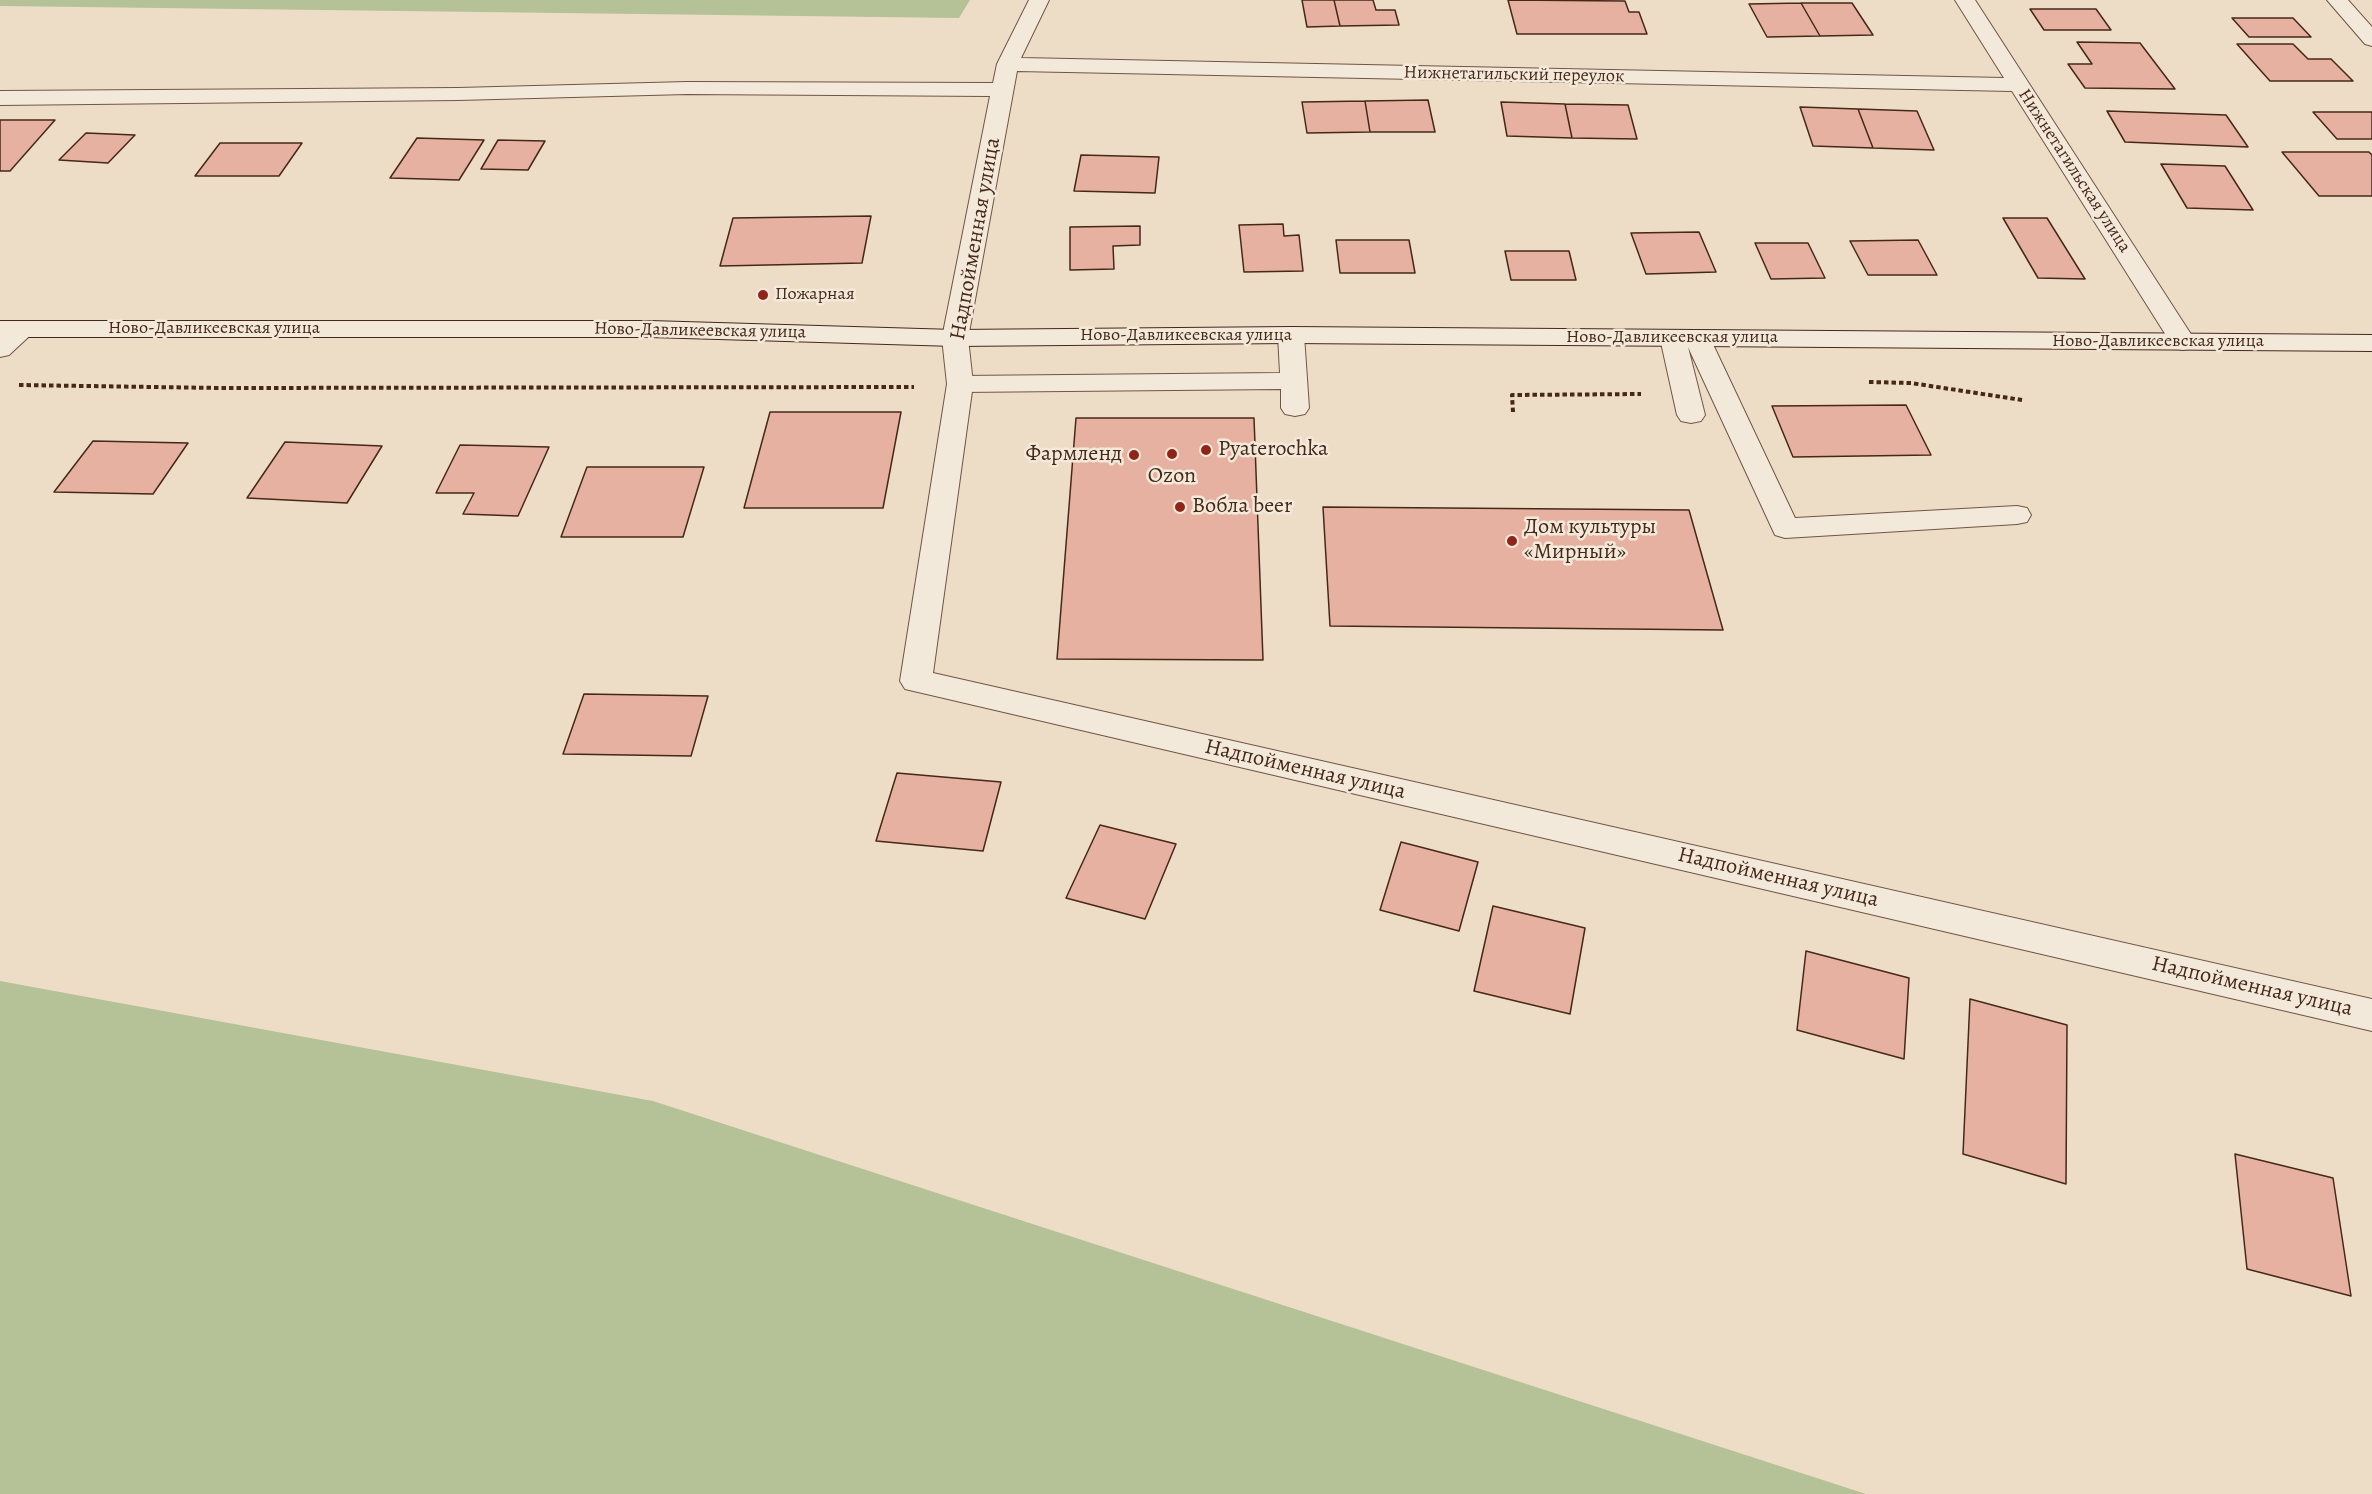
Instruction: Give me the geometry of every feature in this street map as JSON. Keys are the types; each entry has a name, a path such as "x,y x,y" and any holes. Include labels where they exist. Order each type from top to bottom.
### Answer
{"street":[{"name":"Надпойменная улица","path":"1039,0 1005,77 955,338 960,384 916,681 2372,1015"},
{"name":"Нижнетагильская улица","path":"1965,0 2183,342"},
{"path":"2337,0 2372,40"},
{"name":"Нижнетагильский переулок","path":"0,98 458,94 1005,77 2020,86"},
{"name":"Ново-Давликеевская улица","path":"12,330 650,329 955,338 1291,335 2372,344"},
{"path":"0,349 12,330"},
{"path":"1291,335 1295,408"},
{"path":"1685,338 1691,415"},
{"path":"1685,338 1785,528 2017,515"},
{"path":"960,384 1294,381"}],"path":[{"path":"12,385 220,388 949,387 960,384"},
{"path":"1512,394 1513,412"}],"green space":[{"path":"0,0 970,0 959,18 0,6"},
{"path":"0,981 653,1101 1866,1494 0,1494"}],"building":[{"path":"1302,0 1334,0 1340,26 1307,27"},
{"path":"1334,0 1373,0 1376,10 1395,10 1399,25 1340,26"},
{"path":"1508,0 1625,1 1629,12 1639,12 1647,34 1517,34"},
{"path":"1801,3 1852,3 1873,35 1820,36"},
{"path":"1801,3 1820,36 1767,37 1749,4"},
{"path":"2030,9 2096,9 2111,30 2044,30"},
{"path":"2232,18 2293,18 2311,37 2249,37"},
{"path":"2077,42 2140,43 2175,89 2085,88 2068,64 2092,64"},
{"path":"2237,44 2293,44 2308,59 2331,59 2353,81 2270,81"},
{"path":"1428,100 1435,132 1370,132 1365,101"},
{"path":"1365,101 1370,132 1307,133 1302,102"},
{"path":"1501,102 1565,104 1572,138 1507,136"},
{"path":"1565,104 1628,105 1637,139 1572,138"},
{"path":"1800,107 1858,109 1873,148 1813,146"},
{"path":"1858,109 1917,111 1934,150 1873,148"},
{"path":"2107,111 2226,115 2248,147 2125,142"},
{"path":"2313,112 2372,112 2372,139 2337,139"},
{"path":"0,120 55,120 10,171 0,171"},
{"path":"86,133 135,135 108,163 59,160"},
{"path":"417,138 484,140 459,180 390,178"},
{"path":"498,140 545,141 528,170 481,169"},
{"path":"220,143 302,143 279,176 195,176"},
{"path":"2282,152 2369,152 2372,155 2372,196 2319,196"},
{"path":"1081,155 1159,157 1155,193 1074,191"},
{"path":"2161,164 2225,166 2253,210 2187,208"},
{"path":"871,216 862,263 720,266 733,218"},
{"path":"2003,218 2047,218 2085,279 2038,278"},
{"path":"1283,224 1284,236 1299,235 1303,271 1244,272 1239,225"},
{"path":"1140,226 1140,245 1113,246 1114,269 1070,270 1070,227"},
{"path":"1699,232 1716,272 1646,274 1631,233"},
{"path":"1336,240 1409,240 1415,273 1340,273"},
{"path":"1918,240 1937,275 1868,275 1850,241"},
{"path":"1755,243 1808,243 1825,278 1771,279"},
{"path":"1505,251 1569,251 1576,280 1511,280"},
{"path":"1906,405 1931,455 1793,457 1772,406"},
{"path":"770,412 901,412 883,508 744,508"},
{"path":"1076,418 1254,418 1263,660 1057,659"},
{"path":"93,441 188,443 153,494 54,492"},
{"path":"285,442 382,446 347,503 247,498"},
{"path":"460,445 549,447 518,516 463,514 474,493 436,493"},
{"path":"587,467 704,467 683,537 561,537"},
{"path":"1323,507 1689,510 1723,630 1330,626"},
{"path":"584,694 708,696 691,756 563,754"},
{"path":"897,773 1001,782 983,851 876,841"},
{"path":"1100,825 1176,844 1145,919 1066,898"},
{"path":"1401,842 1478,862 1459,931 1380,910"},
{"path":"1493,906 1585,928 1570,1014 1474,991"},
{"path":"1806,951 1909,978 1904,1059 1797,1030"},
{"path":"1970,999 2067,1025 2066,1184 1963,1154"},
{"path":"2235,1154 2333,1178 2351,1296 2247,1269"}],"place":[{"name":"Пожарная","path":"763,295"},
{"name":"Pyaterochka","path":"1206,450"},
{"name":"Ozon","path":"1172,454"},
{"name":"Фармленд","path":"1134,455"},
{"name":"Вобла beer","path":"1180,507"},
{"name":"Дом культуры «Мирный»","path":"1512,541"}]}
